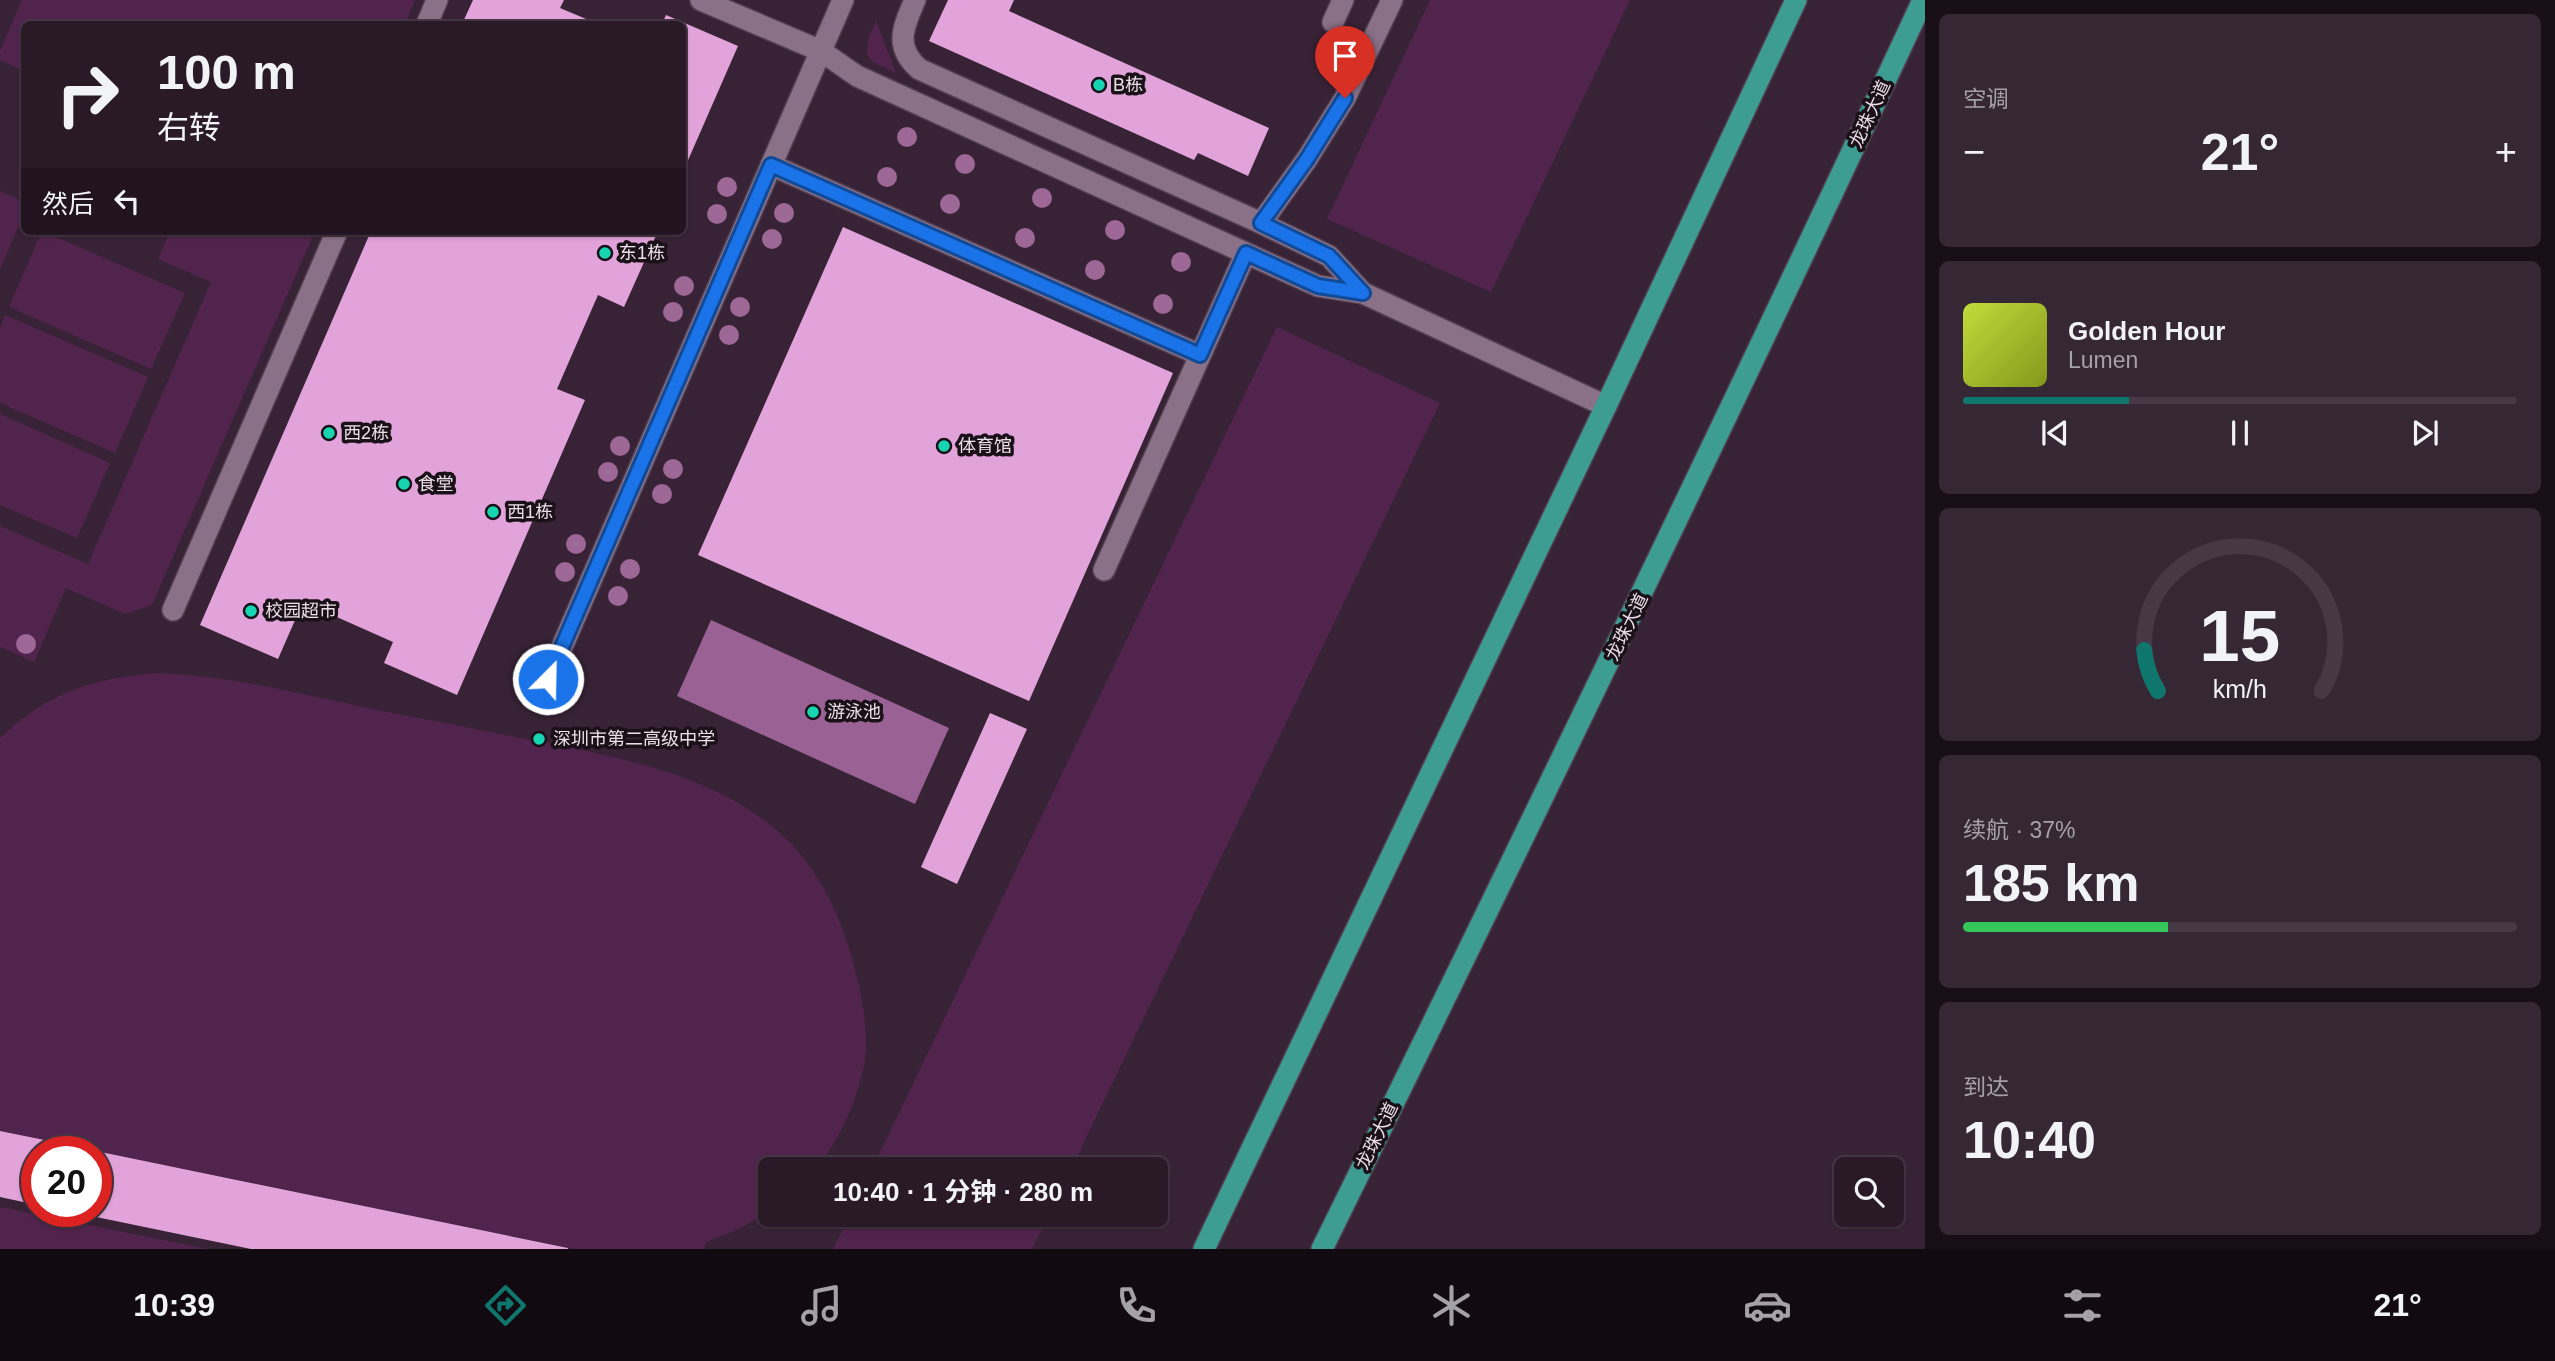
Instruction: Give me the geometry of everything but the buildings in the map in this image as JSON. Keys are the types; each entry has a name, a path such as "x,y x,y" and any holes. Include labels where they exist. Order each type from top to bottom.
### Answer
{"main road":[{"path":"1204,1249 1606,406 1796,0"},
{"name":"龙珠大道","path":"1322,1249 1581,722 1923,0"}],"lane":[{"path":"428,21 437,0"},
{"path":"701,0 821,51 857,76 1318,286 1363,293 1606,406"},
{"path":"548,679 843,0"},
{"path":"915,0 902,34 908,54 919,69 1329,256 1363,293"},
{"path":"1333,22 1343,0"},
{"path":"1261,223 1307,159 1345,98 1392,0"},
{"path":"771,165 1200,355"},
{"path":"173,610 335,235"},
{"path":"1104,570 1246,253"}],"shaded area":[{"path":"22,0 415,0 406,21 21,21 21,70 0,60 0,51"},
{"path":"1430,0 1630,0 1491,292 1327,219"},
{"path":"876,21 896,73 873,62 867,55 868,39"},
{"path":"0,191 21,201 21,220 0,270"},
{"path":"40,235 51,235 185,293 151,369 9,307"},
{"path":"168,235 313,235 152,605 125,614 66,588 34,662 0,647 0,526 88,564 211,282 158,259"},
{"path":"5,315 148,377 115,453 0,403 0,328"},
{"path":"1277,327 1440,403 1077,1157 878,1157"},
{"path":"0,414 110,463 77,538 0,505"},
{"name":"游泳池","path":"711,620 949,728 915,804 677,696"},
{"path":"153,673 184,675 276,688 572,748 633,762 692,781 748,809 790,843 818,879 839,920 854,964 865,1022 865,1059 847,1117 826,1157 758,1157 758,1218 706,1242 704,1249 574,1249 112,1154 112,1136 24,1136 0,1131 0,738 35,710 70,691"},
{"path":"0,1207 21,1211 21,1227 99,1227 208,1249 0,1249"},
{"path":"844,1227 1043,1227 1032,1249 833,1249"}],"place":[{"name":"B栋","path":"1099,85"},
{"name":"东1栋","path":"605,253"},
{"name":"西2栋","path":"329,433"},
{"name":"体育馆","path":"944,446"},
{"name":"食堂","path":"404,484"},
{"name":"西1栋","path":"493,512"},
{"name":"校园超市","path":"251,611"},
{"name":"游泳池","path":"813,712"},
{"name":"深圳市第二高级中学","path":"539,739"}],"route":[{"path":"548,679 771,165 1200,355 1246,253 1318,286 1363,293 1329,256 1261,223 1307,159 1345,98"}]}
